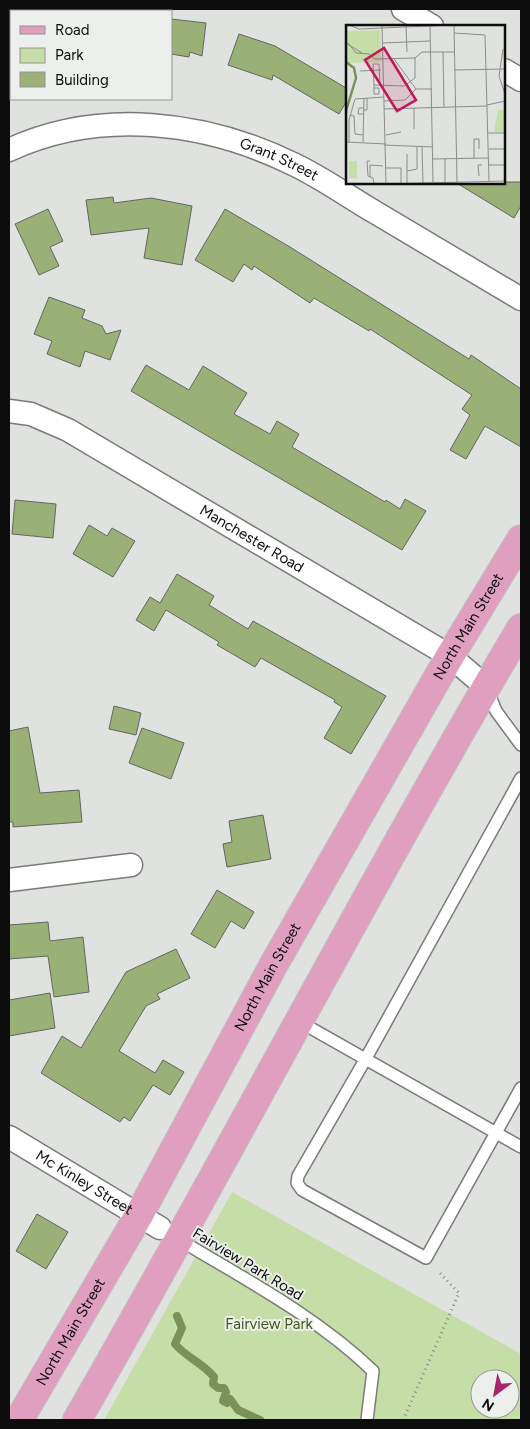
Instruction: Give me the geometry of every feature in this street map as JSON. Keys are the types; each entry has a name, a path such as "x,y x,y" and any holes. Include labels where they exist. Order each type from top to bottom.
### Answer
{"main road":[{"name":"North Main Street","path":"76,1420 274,964 450,656 521,539"},
{"name":"North Main Street","path":"19,1420 160,1228 300,1022 486,687 521,628"}],"street":[{"path":"403,9 430,25"},
{"path":"505,71 521,80"},
{"name":"Grant Street","path":"9,150 33,139 92,126 159,124 225,136 294,164 521,300"},
{"name":"Manchester Road","path":"9,411 31,414 68,430 450,656 486,687"},
{"path":"9,880 131,865"},
{"name":"Mc Kinley Street","path":"9,1137 160,1228"}],"lane":[{"path":"486,687 496,711 521,745"},
{"path":"521,778 366,1060 298,1176 297,1183 302,1190 426,1258 521,1088"},
{"path":"300,1022 521,1147"},
{"name":"Fairview Park Road","path":"160,1228 327,1330 351,1350 373,1371 367,1420"}],"path":[{"path":"403,1420 458,1293 426,1258"}],"green space":[{"name":"Fairview Park","path":"232,1192 521,1354 521,1420 104,1420"}],"building":[{"path":"172,19 206,23 202,56 190,52 189,57 172,54"},
{"path":"239,34 275,46 346,88 346,102 339,114 273,75 272,80 228,65"},
{"path":"521,182 521,206 514,218 458,184"},
{"path":"113,197 114,203 151,198 192,206 182,265 144,258 149,228 91,235 86,200"},
{"path":"48,209 63,241 50,247 59,266 39,275 15,224"},
{"path":"225,209 290,247 469,359 471,355 521,389 521,447 485,426 466,459 450,450 470,415 462,409 472,395 370,329 369,331 314,298 310,303 254,266 252,270 244,264 233,282 195,260"},
{"path":"49,297 85,310 82,318 102,326 106,334 121,330 110,360 85,351 80,367 47,354 52,341 34,334"},
{"path":"146,365 189,390 203,366 247,393 234,414 270,434 277,421 299,434 292,447 385,502 386,500 400,509 405,499 426,511 402,550 131,391"},
{"path":"15,500 56,504 53,538 12,534"},
{"path":"89,525 107,536 112,528 135,541 113,577 73,554"},
{"path":"177,574 214,596 209,605 248,629 253,621 386,696 351,754 324,738 342,707 334,702 335,700 261,658 255,667 217,645 219,642 166,610 154,631 136,620 150,597 160,603"},
{"path":"114,706 141,713 136,735 109,729"},
{"path":"28,727 40,793 79,790 82,822 13,827 13,822 9,822 9,731"},
{"path":"142,728 184,743 171,779 129,763"},
{"path":"263,815 271,859 227,867 223,844 232,842 229,821"},
{"path":"217,890 254,912 244,929 231,921 215,948 191,934"},
{"path":"48,922 50,941 83,937 89,992 54,997 48,956 9,959 9,925"},
{"path":"176,949 190,978 157,994 160,999 146,1006 119,1051 155,1073 163,1060 184,1072 170,1095 153,1085 130,1121 124,1117 120,1122 41,1073 62,1036 81,1048 126,972"},
{"path":"50,993 55,1028 9,1036 9,1000"},
{"path":"37,1214 68,1232 46,1269 16,1251"}],"waterway":[{"path":"177,1316 182,1328 175,1344 210,1372 214,1377 213,1384 218,1388 224,1388 226,1392 223,1401 227,1403 230,1399 238,1410 260,1420"}]}
